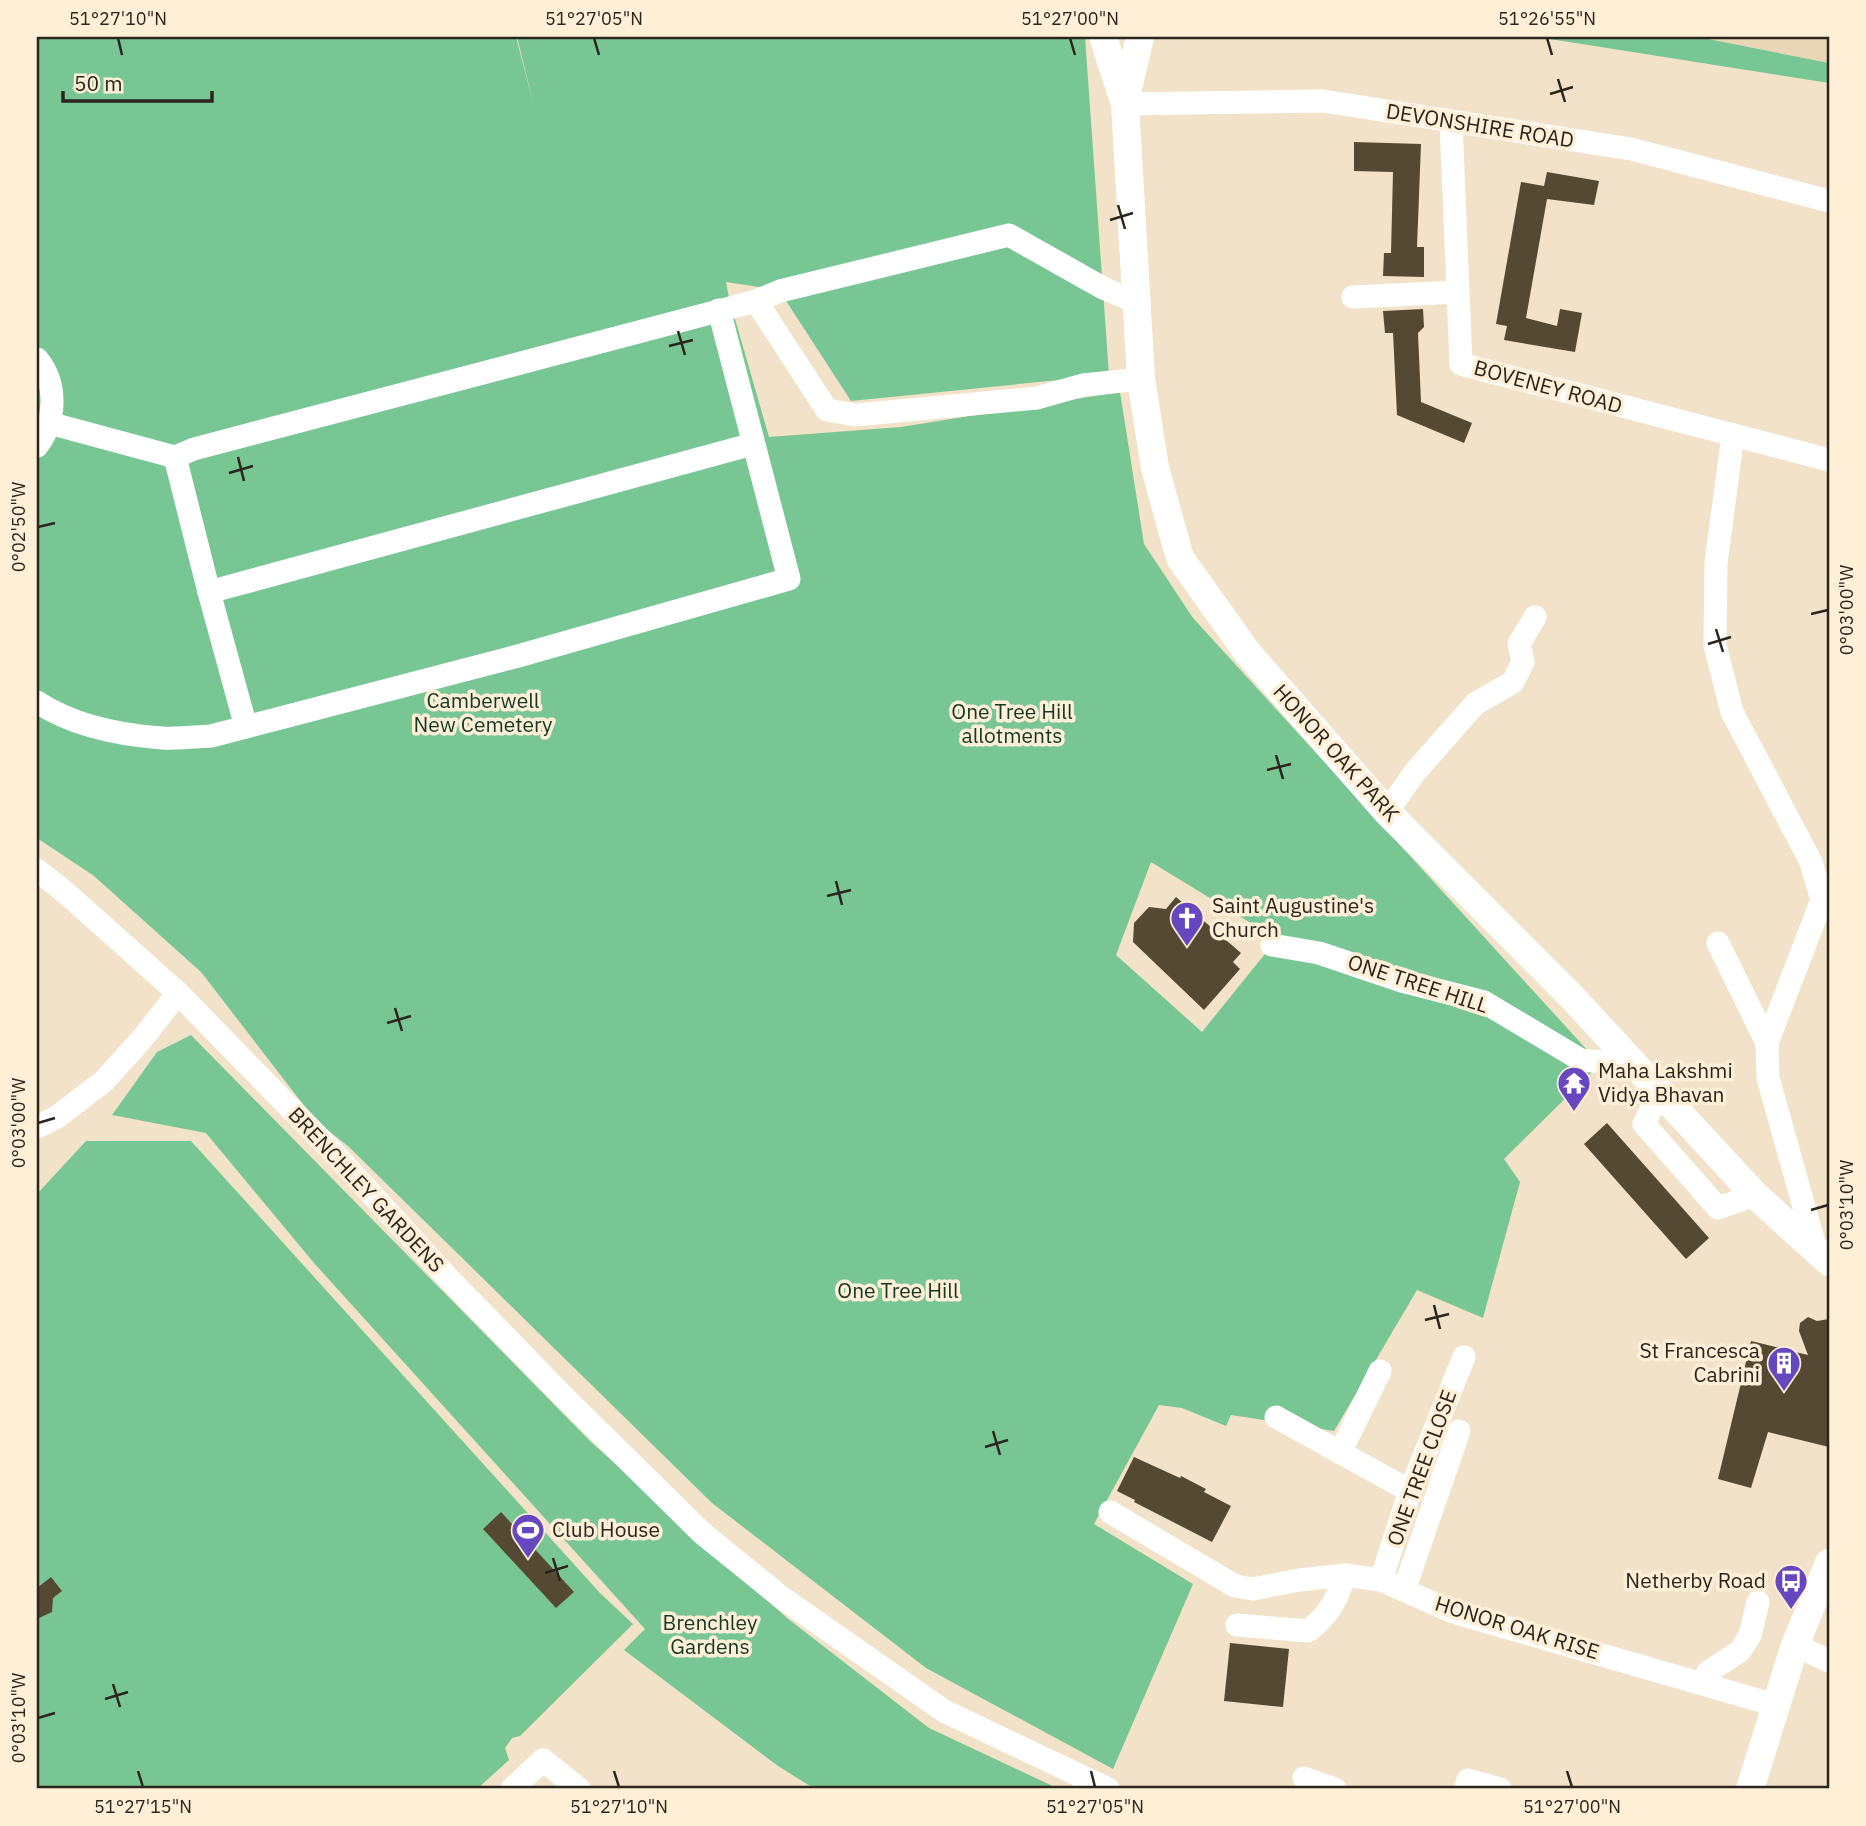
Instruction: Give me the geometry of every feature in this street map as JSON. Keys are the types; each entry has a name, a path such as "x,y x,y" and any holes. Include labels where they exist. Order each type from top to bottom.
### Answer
{"main road":[{"name":"HONOR OAK PARK","path":"1103,37 1125,104 1141,380 1156,468 1180,558 1247,652 1387,812 1570,995 1755,1195 1823,1256"},
{"name":"HONOR OAK PARK","path":"1125,104 1140,37"},
{"path":"1750,1789 1795,1645 1829,1563"}],"street":[{"name":"DEVONSHIRE ROAD","path":"1125,104 1323,101 1631,149 1829,201"},
{"name":"BOVENEY ROAD","path":"1451,122 1461,364 1829,460"},
{"path":"46,416 175,457 194,449 756,301 780,291 1009,235 1103,288 1136,302"},
{"path":"1353,297 1458,292"},
{"path":"756,301 827,410 856,415 1037,398 1083,385 1141,380"},
{"path":"37,702 84,723 125,734 164,738 211,736 518,656 789,579 719,310"},
{"path":"37,359 48,379 52,398 43,438 37,446"},
{"path":"1733,435 1716,563 1715,645 1732,712 1811,862 1822,900 1768,1043 1768,1078 1823,1256"},
{"path":"209,593 753,444"},
{"path":"175,457 246,727"},
{"path":"1387,812 1415,772 1475,704 1513,682 1523,662 1519,644 1535,617"},
{"name":"BRENCHLEY GARDENS","path":"37,870 178,993 332,1151 449,1279 702,1533 780,1597 944,1711 1108,1789"},
{"path":"1718,943 1768,1043"},
{"name":"ONE TREE HILL","path":"1272,945 1319,953 1402,981 1484,1002 1581,1060 1636,1065"},
{"path":"37,1127 57,1117 104,1081 178,993"},
{"name":"ONE TREE CLOSE","path":"1381,1580 1410,1491 1464,1357"},
{"path":"1340,1452 1380,1371"},
{"path":"1276,1417 1410,1491"},
{"path":"1405,1590 1459,1431"},
{"name":"HONOR OAK RISE","path":"1110,1512 1236,1586 1253,1589 1345,1574 1381,1580 1453,1612 1775,1704"},
{"path":"1237,1625 1308,1631 1331,1609 1345,1574"},
{"path":"1704,1683 1708,1672 1740,1651 1750,1635 1759,1602"},
{"path":"1795,1645 1829,1661"},
{"path":"512,1789 543,1760 579,1789"},
{"path":"1304,1778 1335,1789"},
{"path":"1465,1789 1468,1780 1500,1789"}],"shaded area":[{"path":"1698,37 1829,37 1829,63"}],"green space":[{"path":"37,37 516,37 534,106 517,37 1085,37 1109,375 851,401 779,290 726,282 769,437 901,427 1120,392 1144,544 1193,618 1600,1064 1504,1159 1520,1182 1483,1318 1417,1290 1334,1431 1231,1415 1226,1426 1182,1408 1159,1405 1094,1524 1193,1584 1113,1769 926,1668 712,1503 349,1147 316,1121 201,972 94,876 37,838","holes":["1151,862 1277,939 1202,1032 1116,955"]},
{"path":"1537,37 1698,37 1829,63 1829,83"},
{"name":"Brenchley Gardens","path":"191,1035 590,1441 787,1618 929,1728 1059,1789 815,1789 778,1766 624,1650 645,1629 314,1263 206,1133 112,1115 157,1052"},
{"path":"86,1141 191,1141 600,1593 633,1624 520,1736 512,1738 505,1748 509,1760 477,1789 37,1789 37,1194"}],"building":[{"path":"1354,142 1421,144 1417,247 1424,247 1424,277 1383,276 1384,253 1391,253 1393,172 1354,171"},
{"path":"1547,172 1599,181 1594,205 1547,199 1526,318 1557,326 1560,309 1582,313 1575,352 1504,340 1507,326 1496,324 1521,182 1544,186"},
{"path":"1423,309 1424,327 1418,333 1421,402 1472,423 1464,443 1397,415 1393,333 1385,333 1383,311"},
{"name":"Saint Augustine's Church","path":"1176,897 1241,953 1233,962 1240,969 1204,1010 1133,942 1134,923 1149,907 1166,909"},
{"path":"1607,1123 1709,1238 1686,1259 1584,1144"},
{"name":"St Francesca Cabrini","path":"1808,1317 1817,1321 1829,1319 1829,1447 1768,1432 1751,1488 1718,1479 1751,1341 1808,1355 1799,1331 1800,1323"},
{"path":"1134,1457 1180,1478 1181,1476 1231,1506 1212,1542 1117,1491"},
{"name":"Club House","path":"501,1512 574,1592 556,1608 483,1529"},
{"path":"51,1577 62,1591 53,1598 52,1612 37,1619 37,1588"},
{"path":"1230,1643 1289,1649 1283,1707 1224,1701"}],"place":[{"name":"Saint Augustine's Church","path":"1187,948"},
{"name":"Maha Lakshmi Vidya Bhavan","path":"1574,1113"},
{"name":"St Francesca Cabrini","path":"1784,1393"},
{"name":"Club House","path":"528,1560"},
{"name":"Netherby Road","path":"1791,1611"}],"park label":[{"name":"Camberwell New Cemetery","path":"483,713"},
{"name":"One Tree Hill allotments","path":"1012,724"},
{"name":"One Tree Hill","path":"898,1291"}]}
